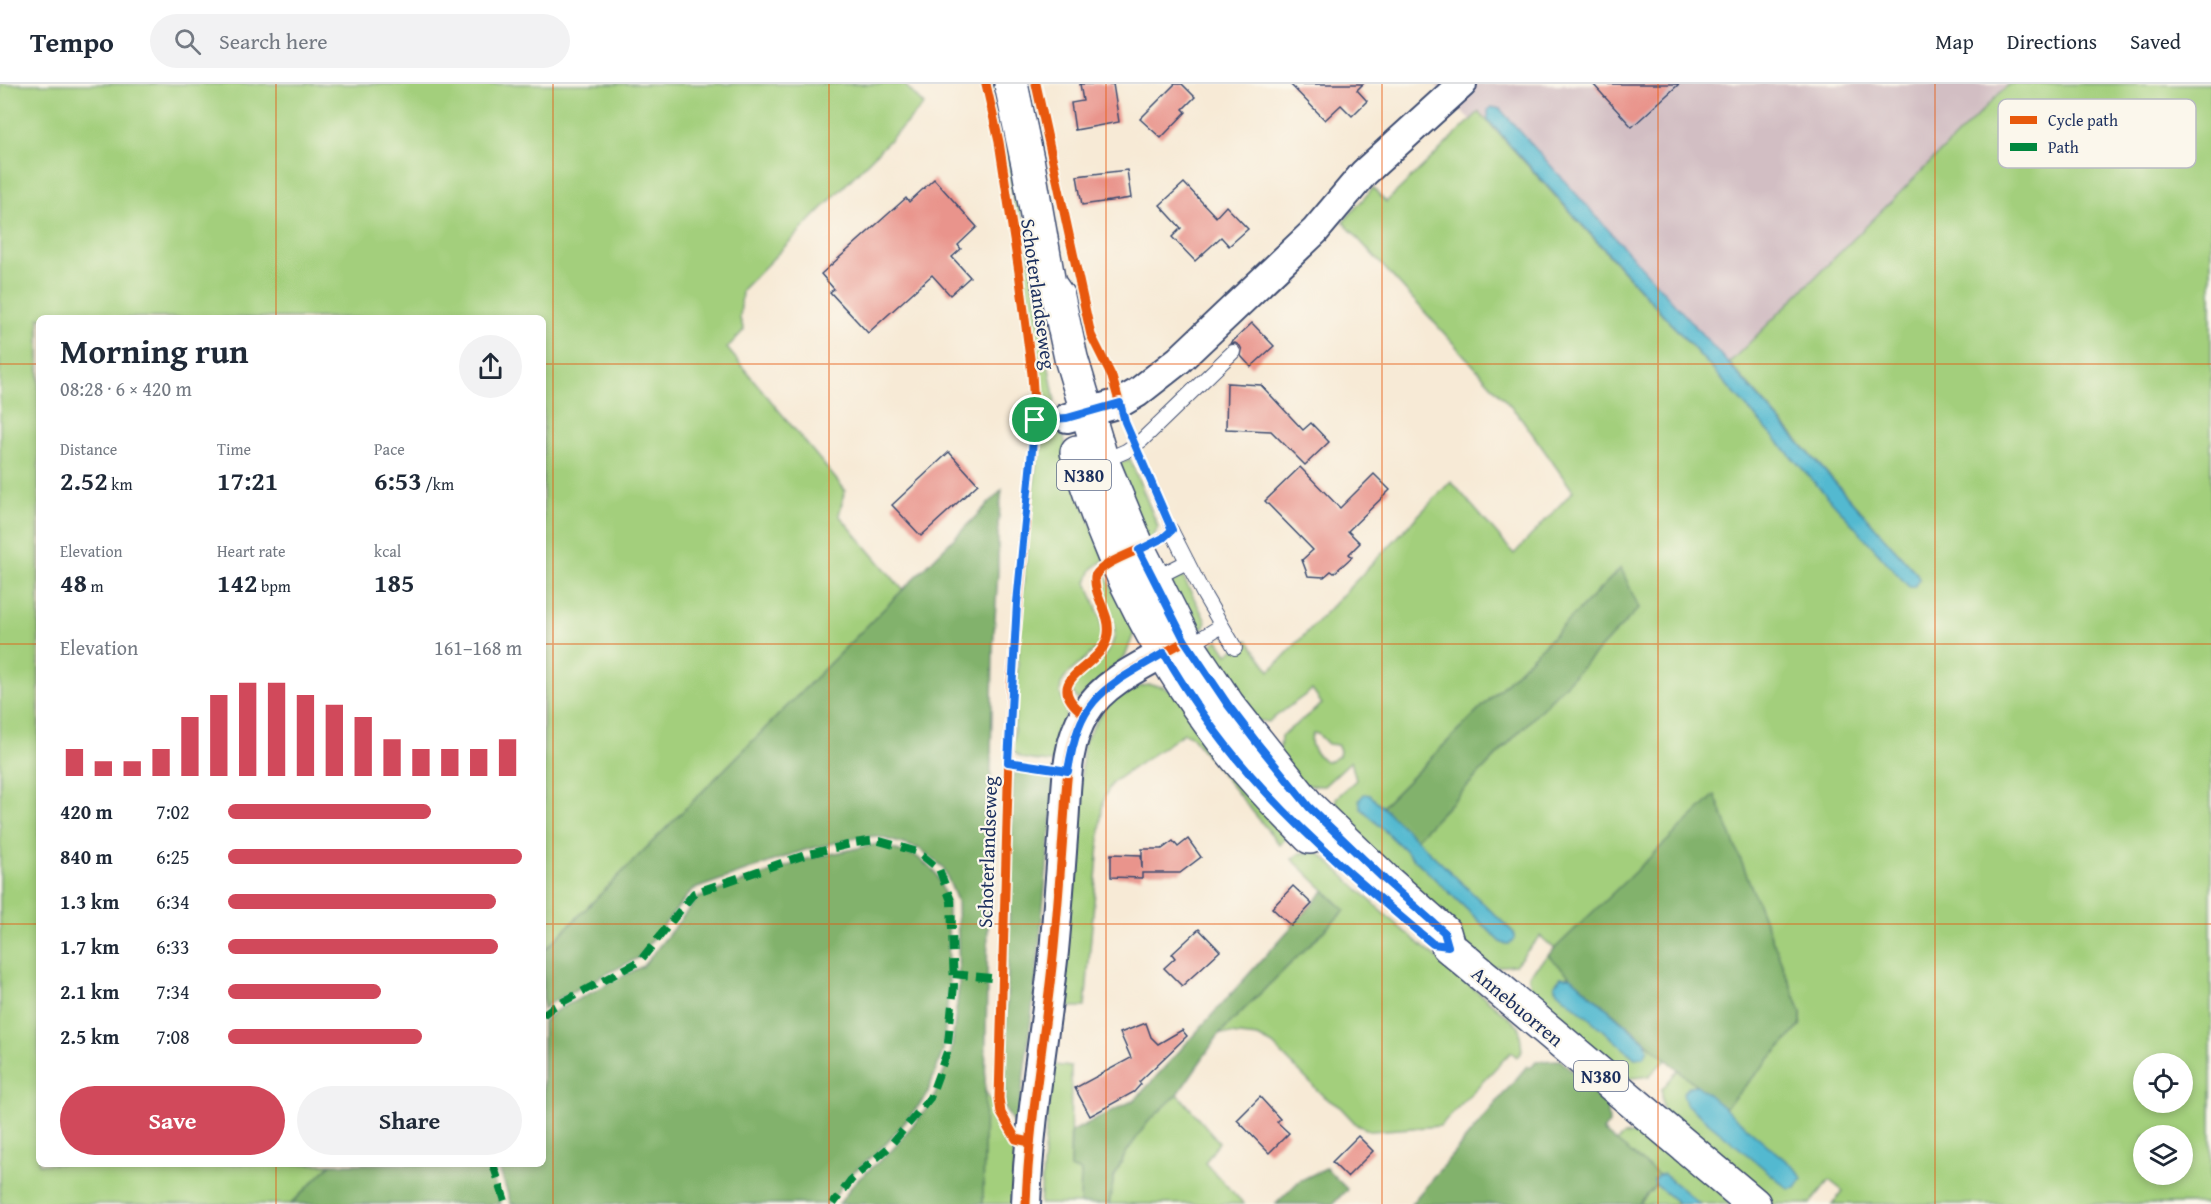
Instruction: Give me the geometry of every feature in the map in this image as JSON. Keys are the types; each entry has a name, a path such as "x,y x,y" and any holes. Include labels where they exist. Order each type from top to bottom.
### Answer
{"main road":[{"name":"Schoterlandseweg","path":"1011,84 1049,284 1058,297 1071,358 1077,416 1092,465 1099,519 1116,561 1175,647"},
{"name":"Schoterlandseweg","path":"1092,465 1153,579 1175,647"},
{"name":"Annebuorren","path":"1175,647 1228,705 1309,807 1384,879 1444,932 1448,946 1754,1204"}],"street":[{"path":"1077,416 1128,399 1179,360 1315,231 1364,173 1462,84"},
{"path":"1026,1204 1030,1142 1051,980 1072,743 1084,714 1095,699 1111,685 1175,647"}],"lane":[{"path":"1092,465 1126,451 1142,440 1233,352"},
{"path":"1026,422 1077,416"},
{"path":"1172,530 1221,626 1235,648"},
{"path":"1153,579 1187,562"},
{"path":"1175,647 1194,643 1221,626"}],"shaded area":[{"path":"1435,84 2009,84 1720,372"}],"green space":[{"path":"0,84 904,84 924,105 742,290 740,319 744,330 727,348 845,490 839,515 903,590 546,949 546,315 36,315 36,1167 328,1167 291,1204 0,1204"},
{"path":"2009,84 2211,84 2211,1204 1832,1204 1843,1191 1829,1180 1810,1204 1773,1204 1663,1112 1662,1089 1678,1070 1696,1085 1690,1086 1798,1171 1724,1109 1801,1025 1801,1012 1715,796 1555,949 1540,936 1515,965 1491,967 1334,823 1336,798 1356,780 1351,761 1324,786 1299,785 1279,761 1281,736 1322,704 1312,690 1268,722 1247,719 1206,649 1218,640 1227,654 1248,640 1270,671 1451,481 1514,554 1573,491 1522,419 1343,222 1373,188 1386,202 1479,112 1909,586 1914,587 1919,579 1917,574 1729,363","holes":["1620,569 1639,608 1416,839 1514,933 1509,944 1502,943 1361,808 1370,795 1382,807","1313,733 1318,734 1328,744 1337,745 1340,750 1339,756 1331,761 1325,761 1318,755 1311,741"]},
{"path":"992,86 998,86 1055,401 1048,408 1039,410 1020,247"},
{"path":"1057,427 1061,429 1084,505 1105,559 1092,569 1087,582 1101,620 1102,636 1099,646 1067,675 1061,684 1060,693 1067,712 1056,761 1053,762 1025,759 1013,749 1022,595 1040,429"},
{"path":"1130,459 1158,527 1153,538 1142,543 1119,463"},
{"path":"1002,490 998,525 998,572 993,649 983,1204 839,1204 854,1183 892,1150 932,1102 951,1054 959,986 957,901 943,867 920,849 876,836 856,838 805,850 692,890 638,958 546,1007 546,949"},
{"path":"1621,568 1639,608 1416,839 1382,807"},
{"path":"1104,573 1135,630 1125,657 1078,700 1071,690 1073,685 1104,656 1112,644 1114,635 1112,618 1100,585 1101,576"},
{"path":"1182,575 1206,621 1198,633 1169,583"},
{"path":"1151,685 1163,687 1178,695 1286,823 1285,839 1280,845 1191,736 1184,733 1113,782 1104,797 1102,809 1085,1007 1061,1007 1084,743 1102,712 1118,696 1138,687"},
{"path":"1017,769 1047,774 1055,785 1036,979 1017,1130 1004,1107 1013,778"},
{"path":"1715,795 1801,1012 1801,1025 1724,1109 1548,955"},
{"path":"877,844 916,856 936,873 948,903 949,985 943,1051 926,1097 886,1144 848,1177 827,1204 511,1204 499,1167 546,1167 546,1019 555,1011 643,966 698,898 807,859"},
{"path":"1300,853 1319,853 1398,926 1519,1026 1522,1051 1517,1057 1511,1052 1440,1126 1371,1131 1357,1125 1340,1107 1324,1097 1273,1045 1258,1037 1220,1033 1345,910 1292,859"},
{"path":"1324,891 1345,910 1220,1033 1178,1094 1147,1123 1126,1153 1114,1177 1109,1204 1080,1204 1081,1172 1070,1168 1071,1132 1136,1099"},
{"path":"1548,955 1571,977 1561,977 1555,984 1557,990 1635,1058 1647,1050 1645,1042 1666,1059 1649,1076 1625,1079 1532,1002 1529,975"},
{"path":"1560,1060 1607,1100 1609,1123 1603,1131 1659,1175 1654,1180 1656,1185 1639,1204 1411,1204 1527,1066 1530,1068 1536,1061"},
{"path":"1054,1065 1071,1067 1070,1168 1081,1172 1080,1204 1040,1204"},
{"path":"984,1088 1015,1151 1012,1204 983,1204"},
{"path":"1178,1094 1219,1142 1205,1163 1244,1204 1109,1204 1115,1176 1126,1153 1149,1121"},
{"path":"1648,1132 1733,1204 1700,1204 1666,1176 1659,1175 1616,1142 1624,1135"},
{"path":"328,1167 489,1167 501,1204 291,1204"},
{"path":"1326,1168 1347,1189 1333,1204 1276,1204 1299,1181"},
{"path":"1656,1185 1679,1204 1639,1204"}],"water":[{"path":"1492,107 1500,109 1917,574 1919,579 1914,587 1909,587 1488,120 1488,110"},
{"path":"1364,794 1370,795 1514,933 1514,939 1509,944 1502,943 1361,808 1359,800"},
{"path":"1561,977 1571,977 1645,1042 1648,1050 1643,1057 1635,1058 1556,990 1555,984"},
{"path":"1697,1085 1798,1171 1802,1179 1796,1188 1789,1189 1686,1104 1683,1093 1690,1086"},
{"path":"1664,1174 1700,1204 1679,1204 1655,1184 1654,1180"}],"building":[{"path":"1080,84 1113,84 1119,122 1075,130 1071,103 1083,101"},
{"path":"1175,84 1182,84 1195,97 1183,109 1186,112 1161,138 1140,119"},
{"path":"1290,84 1363,84 1357,90 1367,101 1352,116 1341,105 1325,120"},
{"path":"1593,84 1679,84 1632,127"},
{"path":"1127,170 1131,198 1082,205 1077,176"},
{"path":"934,179 977,227 958,245 961,249 952,257 970,277 950,295 932,275 868,333 830,292 834,289 821,274 906,198 909,202"},
{"path":"1184,183 1216,217 1226,206 1248,229 1229,246 1221,237 1195,261 1172,237 1181,228 1160,205"},
{"path":"1252,323 1274,346 1251,367 1241,356 1240,346 1235,343 1230,344"},
{"path":"1227,383 1261,385 1303,430 1311,423 1329,442 1305,465 1271,431 1226,429"},
{"path":"949,452 978,484 921,536 892,505"},
{"path":"1300,467 1340,508 1374,474 1390,490 1348,531 1360,543 1349,554 1352,557 1334,573 1331,571 1324,577 1308,576 1302,560 1313,550 1265,501"},
{"path":"1188,839 1201,857 1180,873 1142,873 1142,878 1111,877 1111,854 1141,855 1142,869 1142,849 1162,849 1173,841 1178,847"},
{"path":"1293,886 1312,904 1291,926 1272,908"},
{"path":"1199,929 1220,951 1182,986 1164,968 1175,958 1172,954"},
{"path":"1146,1023 1151,1037 1158,1044 1182,1030 1187,1036 1139,1082 1141,1084 1134,1092 1090,1116 1075,1088 1131,1058 1120,1033"},
{"path":"1260,1097 1280,1119 1277,1122 1289,1133 1269,1153 1237,1120"},
{"path":"1358,1136 1373,1151 1347,1177 1332,1162"}],"marked path":[{"path":"546,1013 640,961 694,893 805,855 855,843 876,840 918,852 939,869 951,901 954,986 947,1052 930,1098 888,1148 851,1180 833,1204"},
{"path":"953,974 1001,979"},
{"path":"494,1167 506,1204"}],"cycle path":[{"path":"986,84 999,142 1019,272 1032,374 1035,420 1011,683 999,1098 1001,1113 1016,1139 1030,1142"},
{"path":"1036,84 1091,335 1112,377 1125,422 1171,530 1153,543 1109,563 1095,576 1095,584 1107,619 1108,634 1104,646 1096,656 1069,681 1067,691 1071,701 1084,714"},
{"path":"1026,1204 1034,1108 1051,979 1067,780 1074,740 1084,715 1103,692 1129,672 1185,641"}],"route":[{"path":"1120,403 1125,422 1172,530 1163,538 1139,550 1185,641 1228,705 1309,807 1384,879 1444,932 1448,946 1433,944 1371,892 1315,842 1266,792 1207,719 1164,653 1111,685 1095,699 1075,732 1068,771 1008,762 1017,603 1035,420 1067,418 1120,403"}]}
